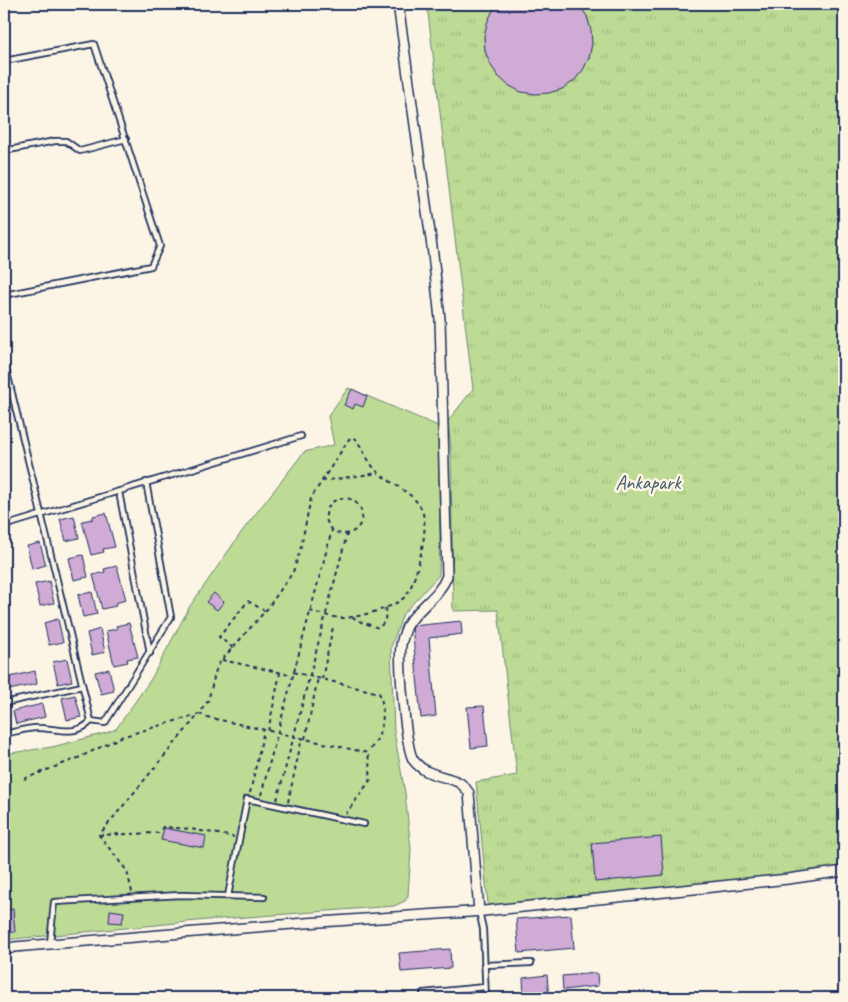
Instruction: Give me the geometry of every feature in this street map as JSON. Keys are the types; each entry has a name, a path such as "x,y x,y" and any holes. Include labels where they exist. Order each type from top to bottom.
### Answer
{"street":[{"path":"398,4 433,254 440,319 448,576 443,588 417,613 406,628 401,645 404,706 408,749 413,760 426,772 460,783 469,793 479,911"},
{"path":"4,951 14,947 479,911 788,879 844,870"}],"lane":[{"path":"4,61 94,44 160,246 151,266 4,295"},
{"path":"4,151 56,141 66,141 80,151 126,139"},
{"path":"4,360 91,721"},
{"path":"4,526 301,436"},
{"path":"91,721 105,723 150,654 171,617 146,482"},
{"path":"119,492 150,654"},
{"path":"4,703 82,686"},
{"path":"4,734 32,728 73,731 84,728 91,721"},
{"path":"228,896 247,799 364,824"},
{"path":"50,944 54,902 181,895 264,897"},
{"path":"479,911 483,929 486,998"},
{"path":"484,965 531,963"},
{"path":"423,993 485,987"}],"path":[{"path":"98,835 208,701 216,670 222,660 265,611 293,572 300,551 311,498 350,438 356,439 378,473 418,503 422,510 424,520 419,562 408,593 397,602 386,607 343,618 310,611"},
{"path":"322,481 378,473"},
{"path":"338,499 350,499 360,507 362,520 355,530 347,534 337,534 332,530 326,519 328,507 338,499"},
{"path":"259,802 332,530"},
{"path":"276,805 347,534"},
{"path":"233,648 219,636 248,601 265,611"},
{"path":"352,617 379,628 385,621 386,607"},
{"path":"322,679 333,627"},
{"path":"222,660 280,673 309,676 376,691 381,695 382,727 368,753 371,779 342,820"},
{"path":"268,731 280,673"},
{"path":"287,808 318,678"},
{"path":"24,779 78,758 121,737 198,714 368,753"},
{"path":"249,800 264,730"},
{"path":"98,835 158,833 163,827 191,829 239,838"},
{"path":"98,835 127,871 134,897"}],"green space":[{"name":"Ankapark","path":"427,4 844,4 844,866 633,898 489,914 476,782 517,775 498,610 453,611 451,449 448,421 473,389"},
{"path":"348,388 438,426 439,575 403,614 391,647 394,732 405,793 411,850 408,896 405,901 394,906 207,920 4,940 4,754 52,747 116,729 151,679 190,606 243,530 304,452 334,445 328,416"}],"building":[{"path":"499,4 579,5 587,16 592,44 589,58 583,70 574,81 562,89 549,93 535,94 521,92 508,85 498,76 490,64 485,51 484,37 487,23 493,10"},
{"path":"352,389 367,396 363,407 355,404 353,409 344,405"},
{"path":"106,513 115,547 103,549 104,552 91,555 82,521 93,519 93,516"},
{"path":"74,516 79,538 66,541 60,519"},
{"path":"40,543 46,565 32,569 27,546"},
{"path":"83,555 88,577 74,580 69,558"},
{"path":"117,566 126,600 115,603 116,606 102,609 93,575 105,572 104,569"},
{"path":"49,581 54,603 40,606 35,584"},
{"path":"92,592 97,614 83,617 78,595"},
{"path":"214,593 224,602 217,610 206,602"},
{"path":"58,619 63,642 49,645 44,623"},
{"path":"461,621 462,634 429,638 436,716 421,718 412,626"},
{"path":"129,623 138,657 127,659 128,662 114,665 106,631 117,629 116,626"},
{"path":"100,629 105,652 92,655 87,633"},
{"path":"67,659 72,681 58,684 53,662"},
{"path":"109,669 114,691 101,694 95,672"},
{"path":"35,671 37,684 9,690 6,678"},
{"path":"75,695 81,717 67,720 62,698"},
{"path":"42,704 45,717 16,724 13,711"},
{"path":"484,706 488,746 471,748 467,707"},
{"path":"164,828 206,836 204,848 161,840"},
{"path":"661,837 664,875 595,882 592,843"},
{"path":"13,909 15,932 4,933 4,910"},
{"path":"110,910 124,912 122,923 109,922"},
{"path":"571,915 574,948 519,953 516,919"},
{"path":"450,949 451,968 401,972 399,953"},
{"path":"597,973 598,986 563,990 562,976"},
{"path":"547,975 549,998 524,998 523,978"},
{"path":"482,993 482,998 438,998 438,997"}]}
